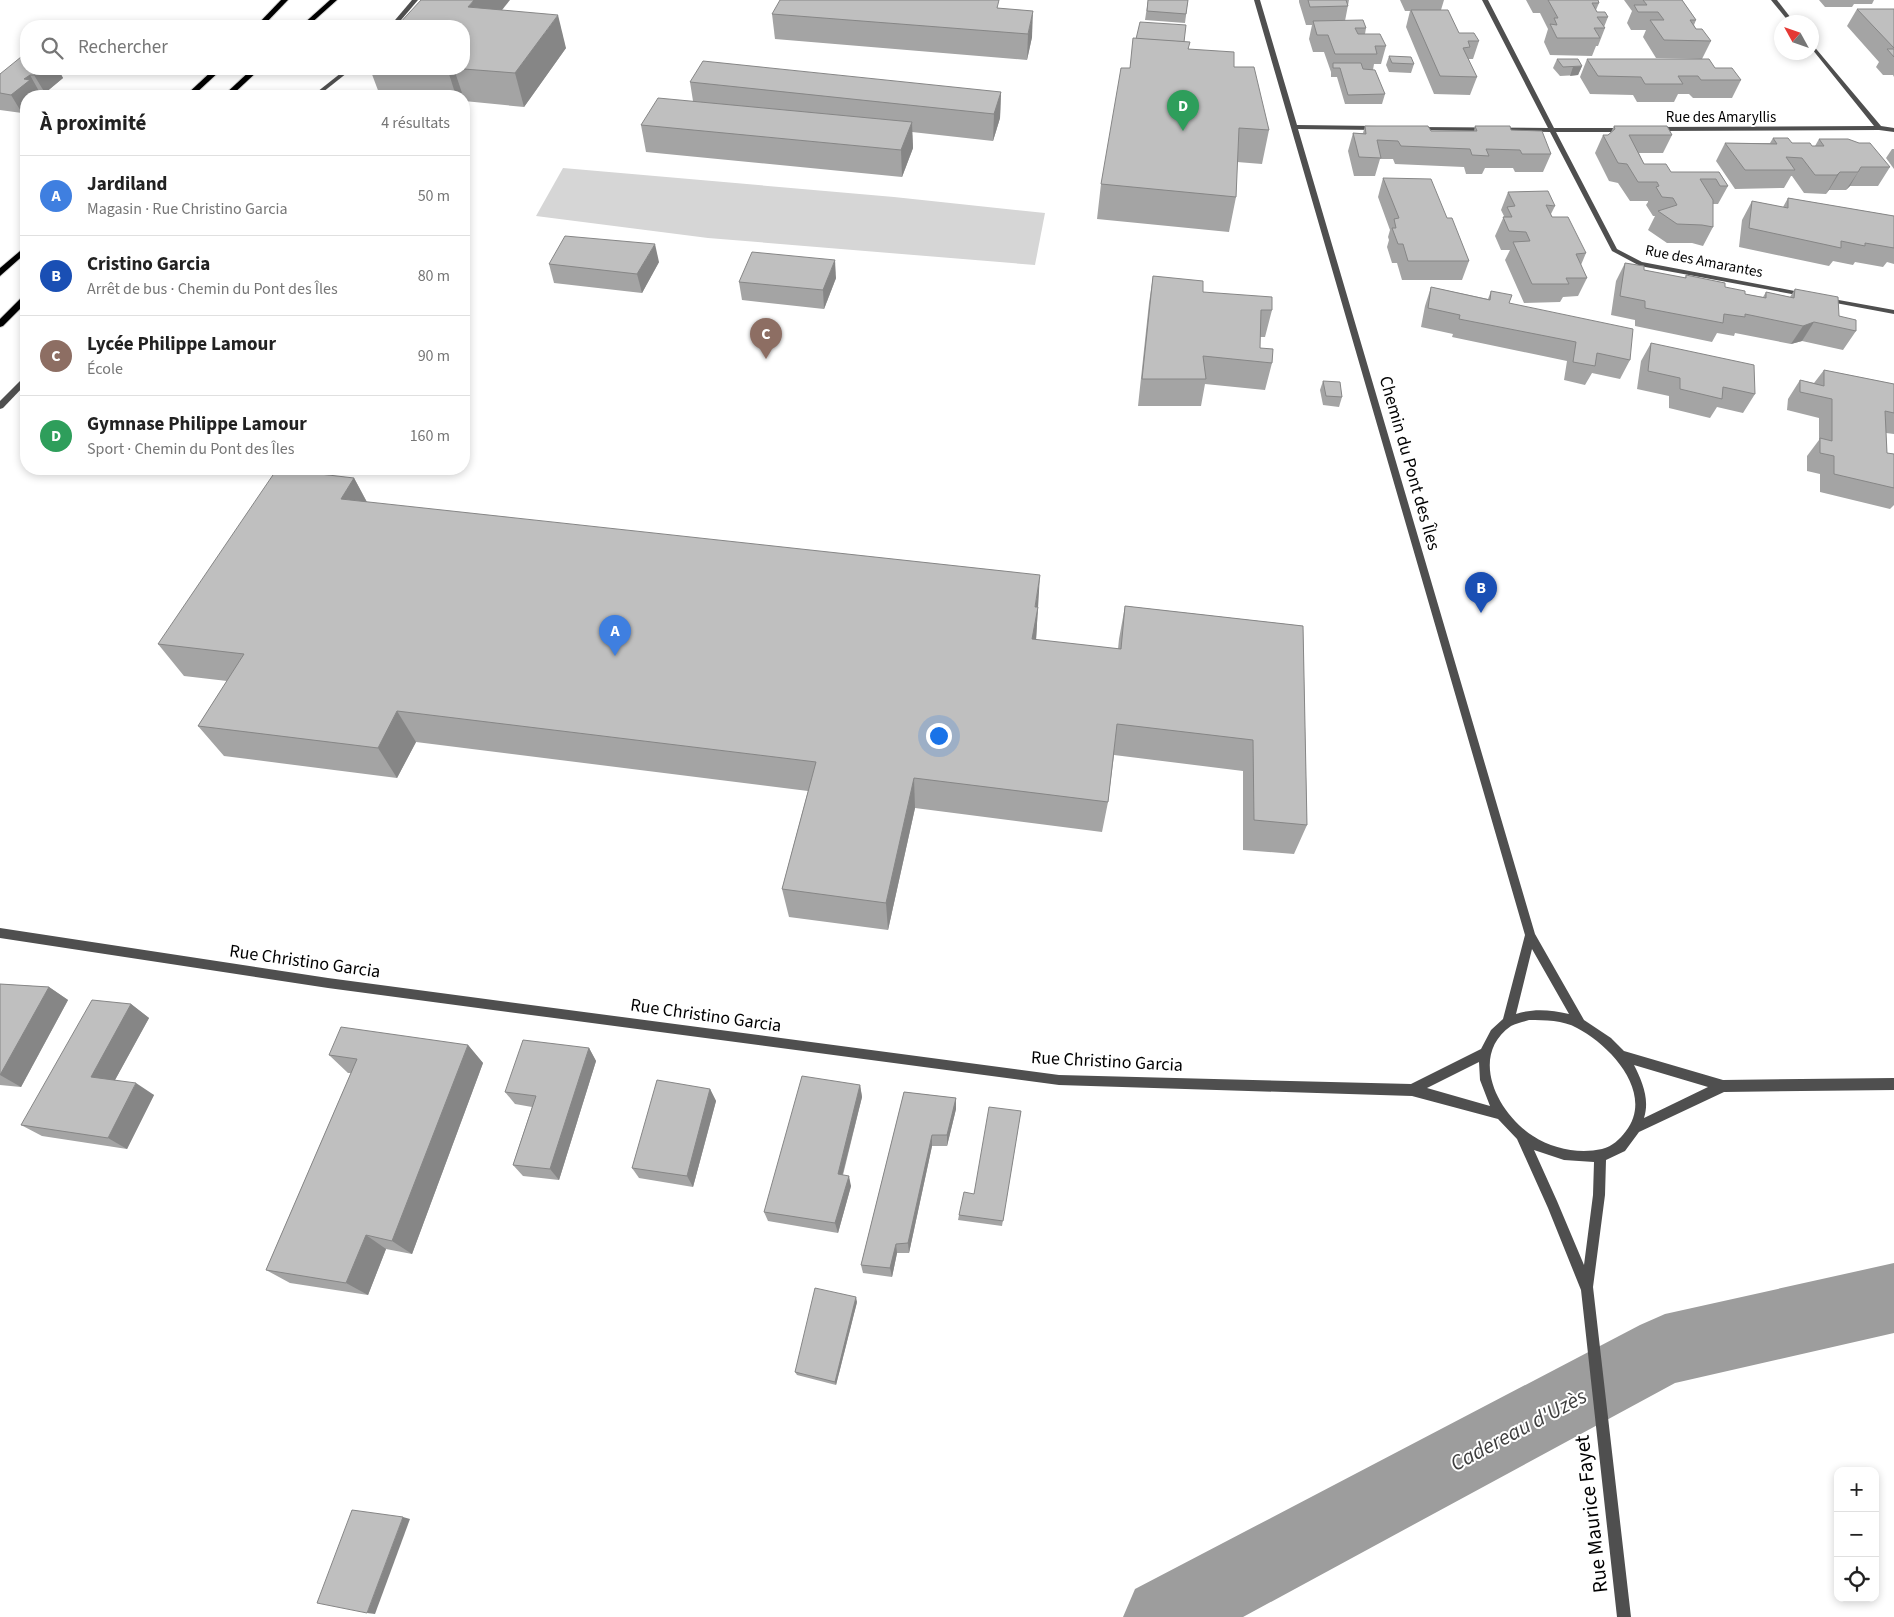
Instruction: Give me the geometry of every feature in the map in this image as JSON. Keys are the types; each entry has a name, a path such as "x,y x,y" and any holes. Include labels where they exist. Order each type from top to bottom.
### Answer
{"main road":[{"path":"265,20 285,0"},
{"path":"311,20 334,0"},
{"path":"195,90 212,75"},
{"path":"233,90 250,75"},
{"path":"0,274 20,255"},
{"path":"0,324 20,304"}],"street":[{"path":"398,20 415,0"},
{"name":"Chemin du Pont des Îles","path":"1257,0 1292,127 1530,935 1580,1023"},
{"name":"Rue des Amarantes","path":"1485,0 1614,250 1640,264 1894,312"},
{"path":"1774,0 1786,15"},
{"path":"1819,55 1879,128"},
{"path":"323,90 341,75"},
{"path":"1292,127 1389,128"},
{"path":"1408,128 1632,130"},
{"name":"Rue des Amaryllis","path":"1652,129 1879,128 1894,130"},
{"path":"0,406 20,386"},
{"name":"Rue Christino Garcia","path":"0,933 328,983 1059,1080 1412,1090 1500,1114"},
{"path":"1508,1022 1530,935"},
{"path":"1529,1015 1554,1015 1580,1023 1603,1037 1622,1056 1633,1074 1639,1093 1640,1112 1635,1128 1621,1146 1600,1156 1574,1158 1547,1150 1521,1135 1500,1114 1489,1093 1484,1072 1486,1052 1493,1036 1508,1022 1529,1015"},
{"name":"Rue Christino Garcia","path":"1412,1090 1486,1052"},
{"path":"1622,1056 1723,1086 1894,1084"},
{"path":"1635,1128 1723,1086"},
{"name":"Rue Maurice Fayet","path":"1521,1135 1553,1205 1587,1288"},
{"name":"Rue Maurice Fayet","path":"1600,1156 1599,1195 1587,1288 1624,1614"}],"shaded area":[{"path":"563,168 894,197 1045,213 1035,265 708,238 536,216"}],"building":[{"path":"421,0 474,0 468,7 558,15 515,73 470,69 470,20 403,20"},
{"path":"780,0 999,0 997,8 1033,11 1028,34 772,14"},
{"path":"1148,0 1188,0 1186,14 1147,11"},
{"path":"1308,0 1346,0 1348,6 1310,7"},
{"path":"1548,0 1598,0 1599,3 1592,3 1597,12 1605,12 1608,17 1597,17 1605,28 1594,28 1600,38 1557,38 1550,24 1557,25 1554,18 1558,18"},
{"path":"1643,0 1682,0 1696,20 1690,20 1696,29 1702,29 1711,41 1664,40 1650,20 1664,20 1658,12 1638,12 1634,5 1647,5"},
{"path":"1857,9 1894,9 1894,48"},
{"path":"1411,10 1448,10 1459,33 1474,33 1479,41 1468,41 1470,47 1463,48 1477,77 1440,76"},
{"path":"1363,20 1366,28 1355,28 1358,34 1380,34 1386,46 1375,46 1377,54 1335,54 1328,35 1317,35 1313,21"},
{"path":"1140,22 1186,25 1184,42 1136,39"},
{"path":"1133,38 1190,42 1188,49 1234,52 1234,67 1254,67 1269,130 1239,128 1236,197 1101,184 1121,68 1130,68"},
{"path":"1887,49 1894,49 1894,57"},
{"path":"1389,56 1411,57 1414,64 1392,63"},
{"path":"20,58 20,75 30,75 24,79 30,80 11,95 0,93 0,74"},
{"path":"1557,59 1578,59 1582,66 1563,67"},
{"path":"1587,59 1709,59 1715,68 1732,68 1741,80 1701,80 1698,76 1678,76 1683,84 1645,84 1641,77 1598,76"},
{"path":"703,61 1001,92 994,114 690,82"},
{"path":"1333,63 1361,63 1363,69 1375,70 1385,94 1348,95 1340,68 1333,68"},
{"path":"658,98 912,122 901,150 641,125"},
{"path":"1365,126 1428,126 1431,131 1477,131 1475,126 1510,126 1511,130 1542,131 1551,154 1522,154 1520,150 1486,149 1489,156 1472,155 1470,149 1401,146 1398,141 1377,140 1381,158 1359,157 1353,133 1366,134"},
{"path":"1614,126 1667,126 1672,135 1629,135 1644,164 1666,164 1671,172 1719,172 1728,186 1720,186 1716,179 1700,179 1713,200 1713,227 1677,224 1658,211 1677,205 1673,198 1662,197 1656,187 1659,186 1657,182 1638,182 1627,164 1618,163 1603,135 1608,135 1615,129"},
{"path":"1773,138 1788,138 1792,143 1810,143 1812,146 1824,146 1819,139 1848,139 1859,143 1870,143 1890,167 1861,167 1858,172 1840,172 1837,175 1815,175 1802,158 1786,157 1795,170 1745,170 1725,143 1777,144"},
{"path":"1383,178 1431,179 1447,218 1452,218 1469,261 1408,261 1403,244 1398,244 1392,228 1396,228 1394,219 1399,218"},
{"path":"1548,191 1555,206 1546,205 1552,217 1568,217 1586,253 1576,254 1587,278 1566,278 1569,284 1532,284 1513,242 1530,241 1526,232 1509,231 1503,217 1512,217 1507,207 1515,206 1508,192"},
{"path":"1788,198 1894,216 1894,248 1865,243 1865,246 1841,241 1841,248 1749,228 1752,201 1788,208"},
{"path":"565,236 655,244 637,274 549,264"},
{"path":"752,252 835,260 823,290 739,282"},
{"path":"1625,263 1644,266 1644,270 1686,278 1686,275 1725,283 1725,287 1745,291 1745,294 1766,298 1766,292 1794,298 1795,289 1838,297 1839,316 1856,320 1856,331 1814,322 1803,326 1745,314 1745,317 1724,314 1723,323 1645,308 1645,301 1620,296"},
{"path":"1153,276 1203,281 1203,292 1272,297 1272,310 1261,310 1260,348 1273,349 1272,363 1203,356 1206,379 1142,379"},
{"path":"1431,287 1490,300 1491,291 1512,295 1509,303 1633,329 1630,360 1597,353 1595,366 1573,362 1576,342 1459,319 1460,315 1428,308"},
{"path":"1651,343 1754,365 1755,394 1723,387 1722,399 1680,389 1680,378 1648,371"},
{"path":"1824,370 1894,384 1894,413 1885,411 1887,453 1894,454 1894,488 1834,474 1834,456 1820,453 1820,438 1832,441 1832,399 1800,392 1800,380 1824,386"},
{"path":"1323,381 1340,382 1342,397 1326,396"},
{"path":"273,475 328,475 354,478 341,499 1040,575 1035,607 1038,607 1032,639 1121,649 1125,606 1303,626 1307,825 1254,820 1253,740 1117,724 1108,802 914,778 886,903 782,889 816,762 397,711 378,748 198,726 244,654 158,644"},
{"path":"0,984 49,987 0,1075"},
{"path":"92,1000 131,1004 91,1077 136,1083 108,1138 21,1125"},
{"path":"341,1027 468,1045 392,1241 366,1235 346,1283 266,1270 357,1059 329,1055"},
{"path":"523,1040 589,1048 550,1169 513,1165 536,1096 505,1092"},
{"path":"802,1076 860,1085 838,1174 849,1176 835,1223 764,1212"},
{"path":"657,1080 710,1089 687,1176 632,1168"},
{"path":"904,1092 956,1098 947,1135 932,1135 908,1243 896,1244 890,1268 861,1265"},
{"path":"989,1107 1021,1111 1003,1221 959,1215 964,1192 974,1194"},
{"path":"815,1288 856,1297 835,1382 795,1372"},
{"path":"352,1510 403,1517 367,1613 317,1603"}],"waterway":[{"name":"Cadereau d'Uzès","path":"1163,1617 1665,1350 1894,1298"}],"place":[{"name":"Gymnase Philippe Lamour","path":"1183,131"},
{"name":"Lycée Philippe Lamour","path":"766,359"},
{"name":"Cristino Garcia","path":"1481,613"},
{"name":"Jardiland","path":"615,656"}]}
